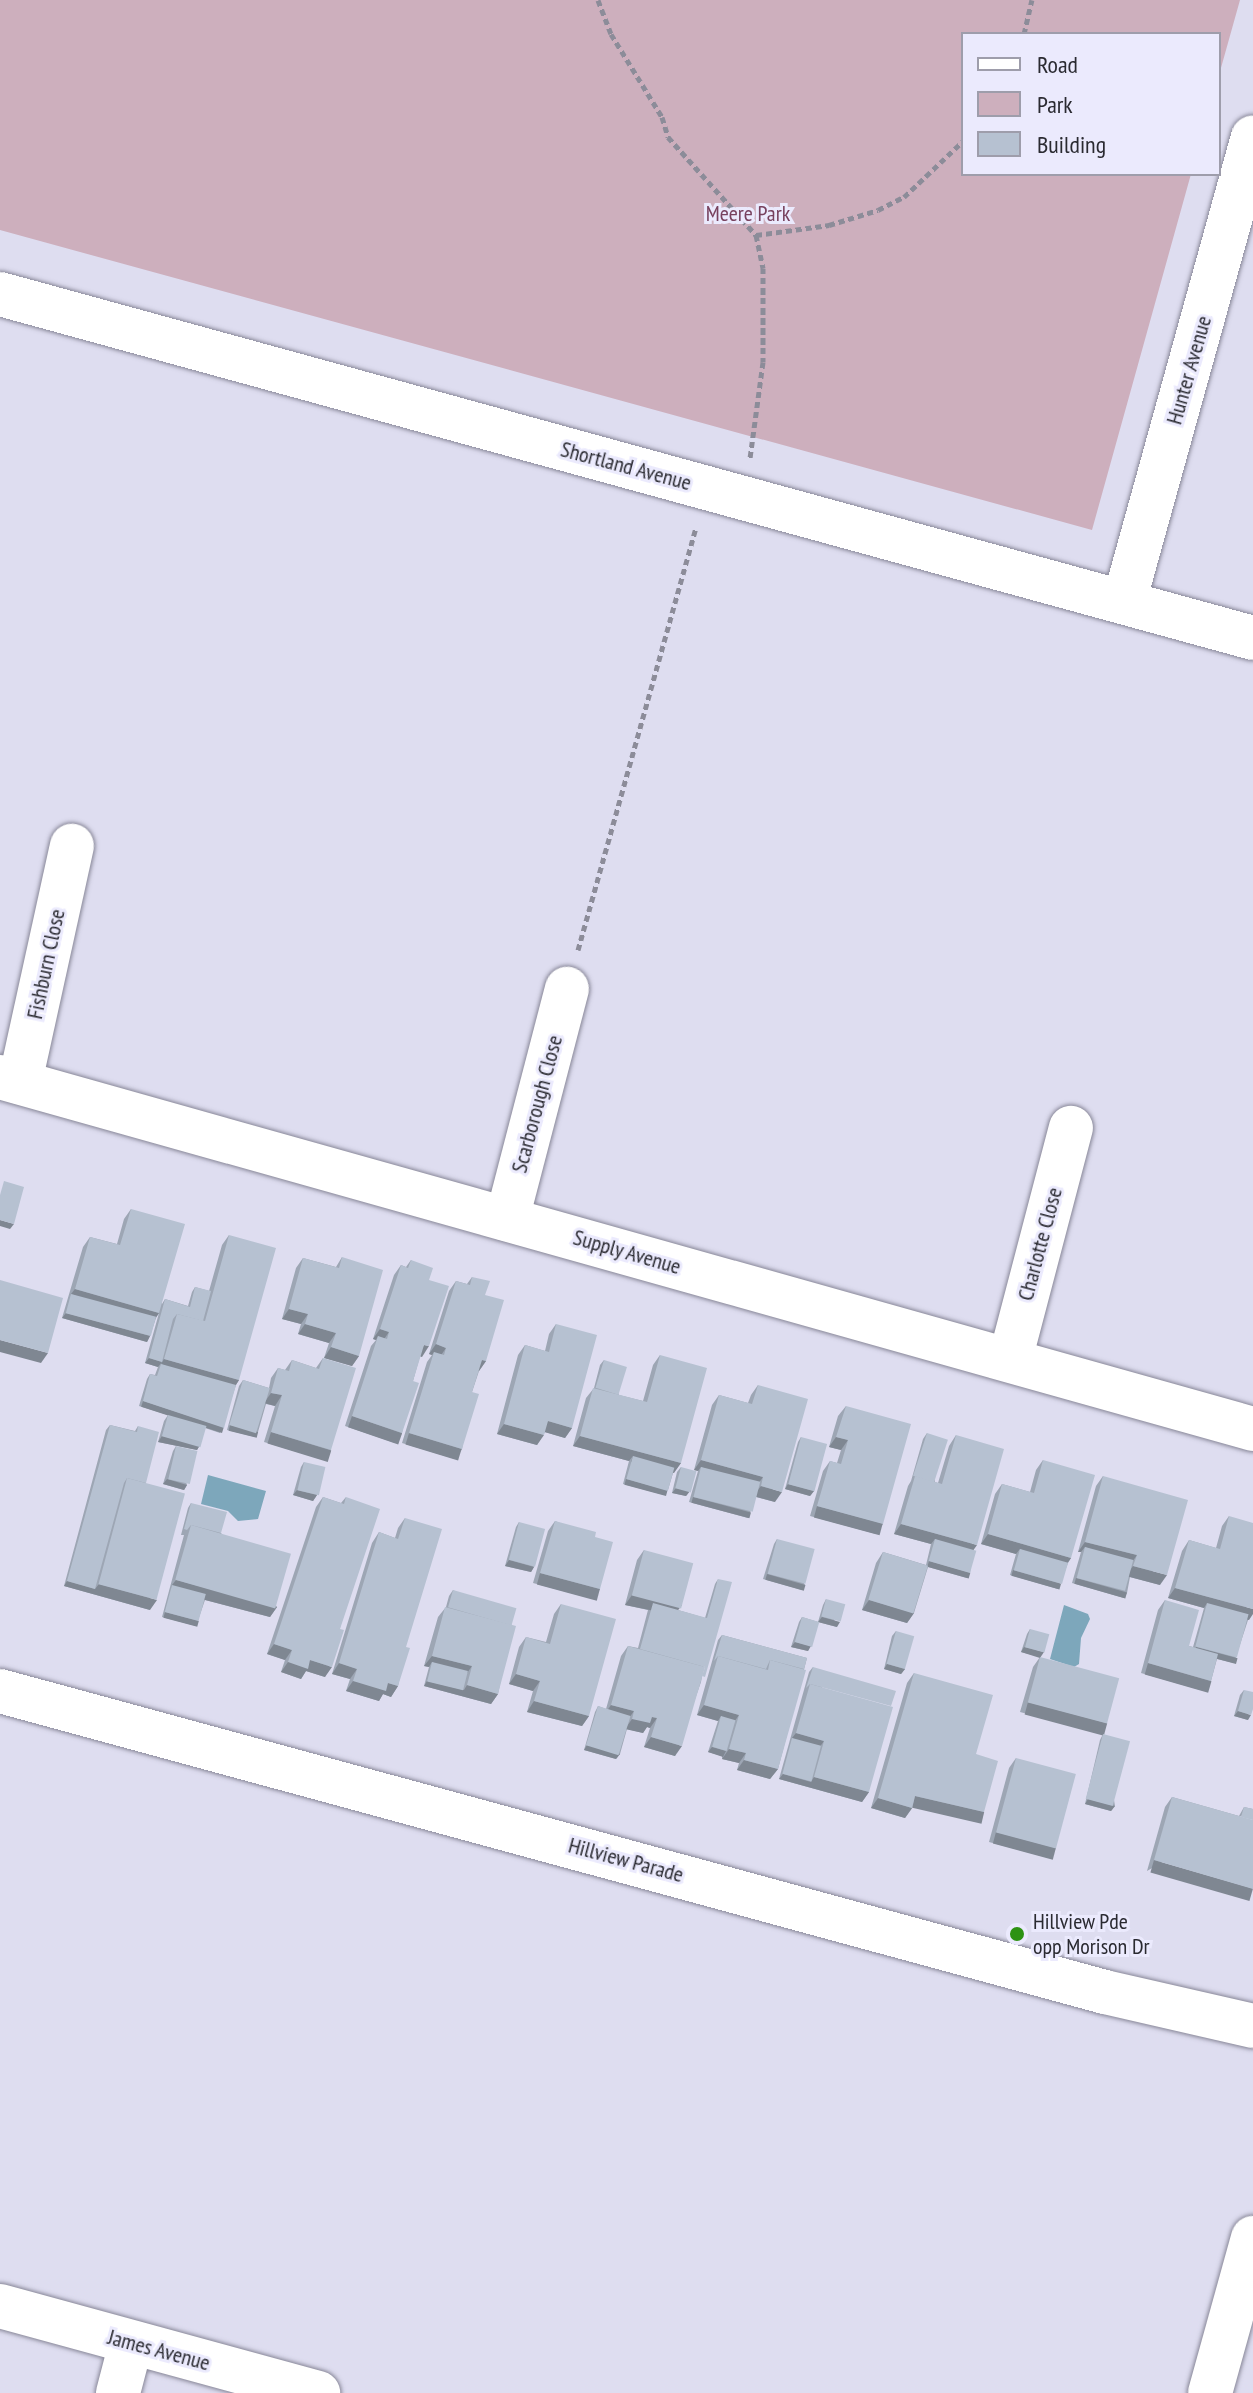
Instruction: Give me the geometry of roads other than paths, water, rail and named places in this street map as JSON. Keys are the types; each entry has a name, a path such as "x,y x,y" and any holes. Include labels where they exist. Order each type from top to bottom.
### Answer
{"street":[{"name":"Hunter Avenue","path":"1124,602 1253,138"},
{"name":"Shortland Avenue","path":"0,294 1253,638"},
{"name":"Fishburn Close","path":"10,1080 72,846"},
{"name":"Scarborough Close","path":"507,1219 567,989"},
{"name":"Supply Avenue","path":"10,1080 1253,1429"},
{"name":"Charlotte Close","path":"1010,1360 1071,1128"},
{"name":"Hillview Parade","path":"0,1691 1105,1992 1253,2026"},
{"path":"1210,2393 1253,2238"},
{"name":"James Avenue","path":"0,2306 318,2393"},
{"path":"118,2393 131,2343"}],"water":[{"path":"208,1475 266,1491 258,1519 238,1521 228,1511 201,1504"},
{"path":"1064,1605 1088,1614 1090,1619 1081,1638 1079,1664 1074,1667 1050,1659"}],"place":[{"name":"Hillview Pde opp Morison Dr","path":"1017,1934"}],"park label":[{"name":"Meere Park","path":"748,214"}]}
